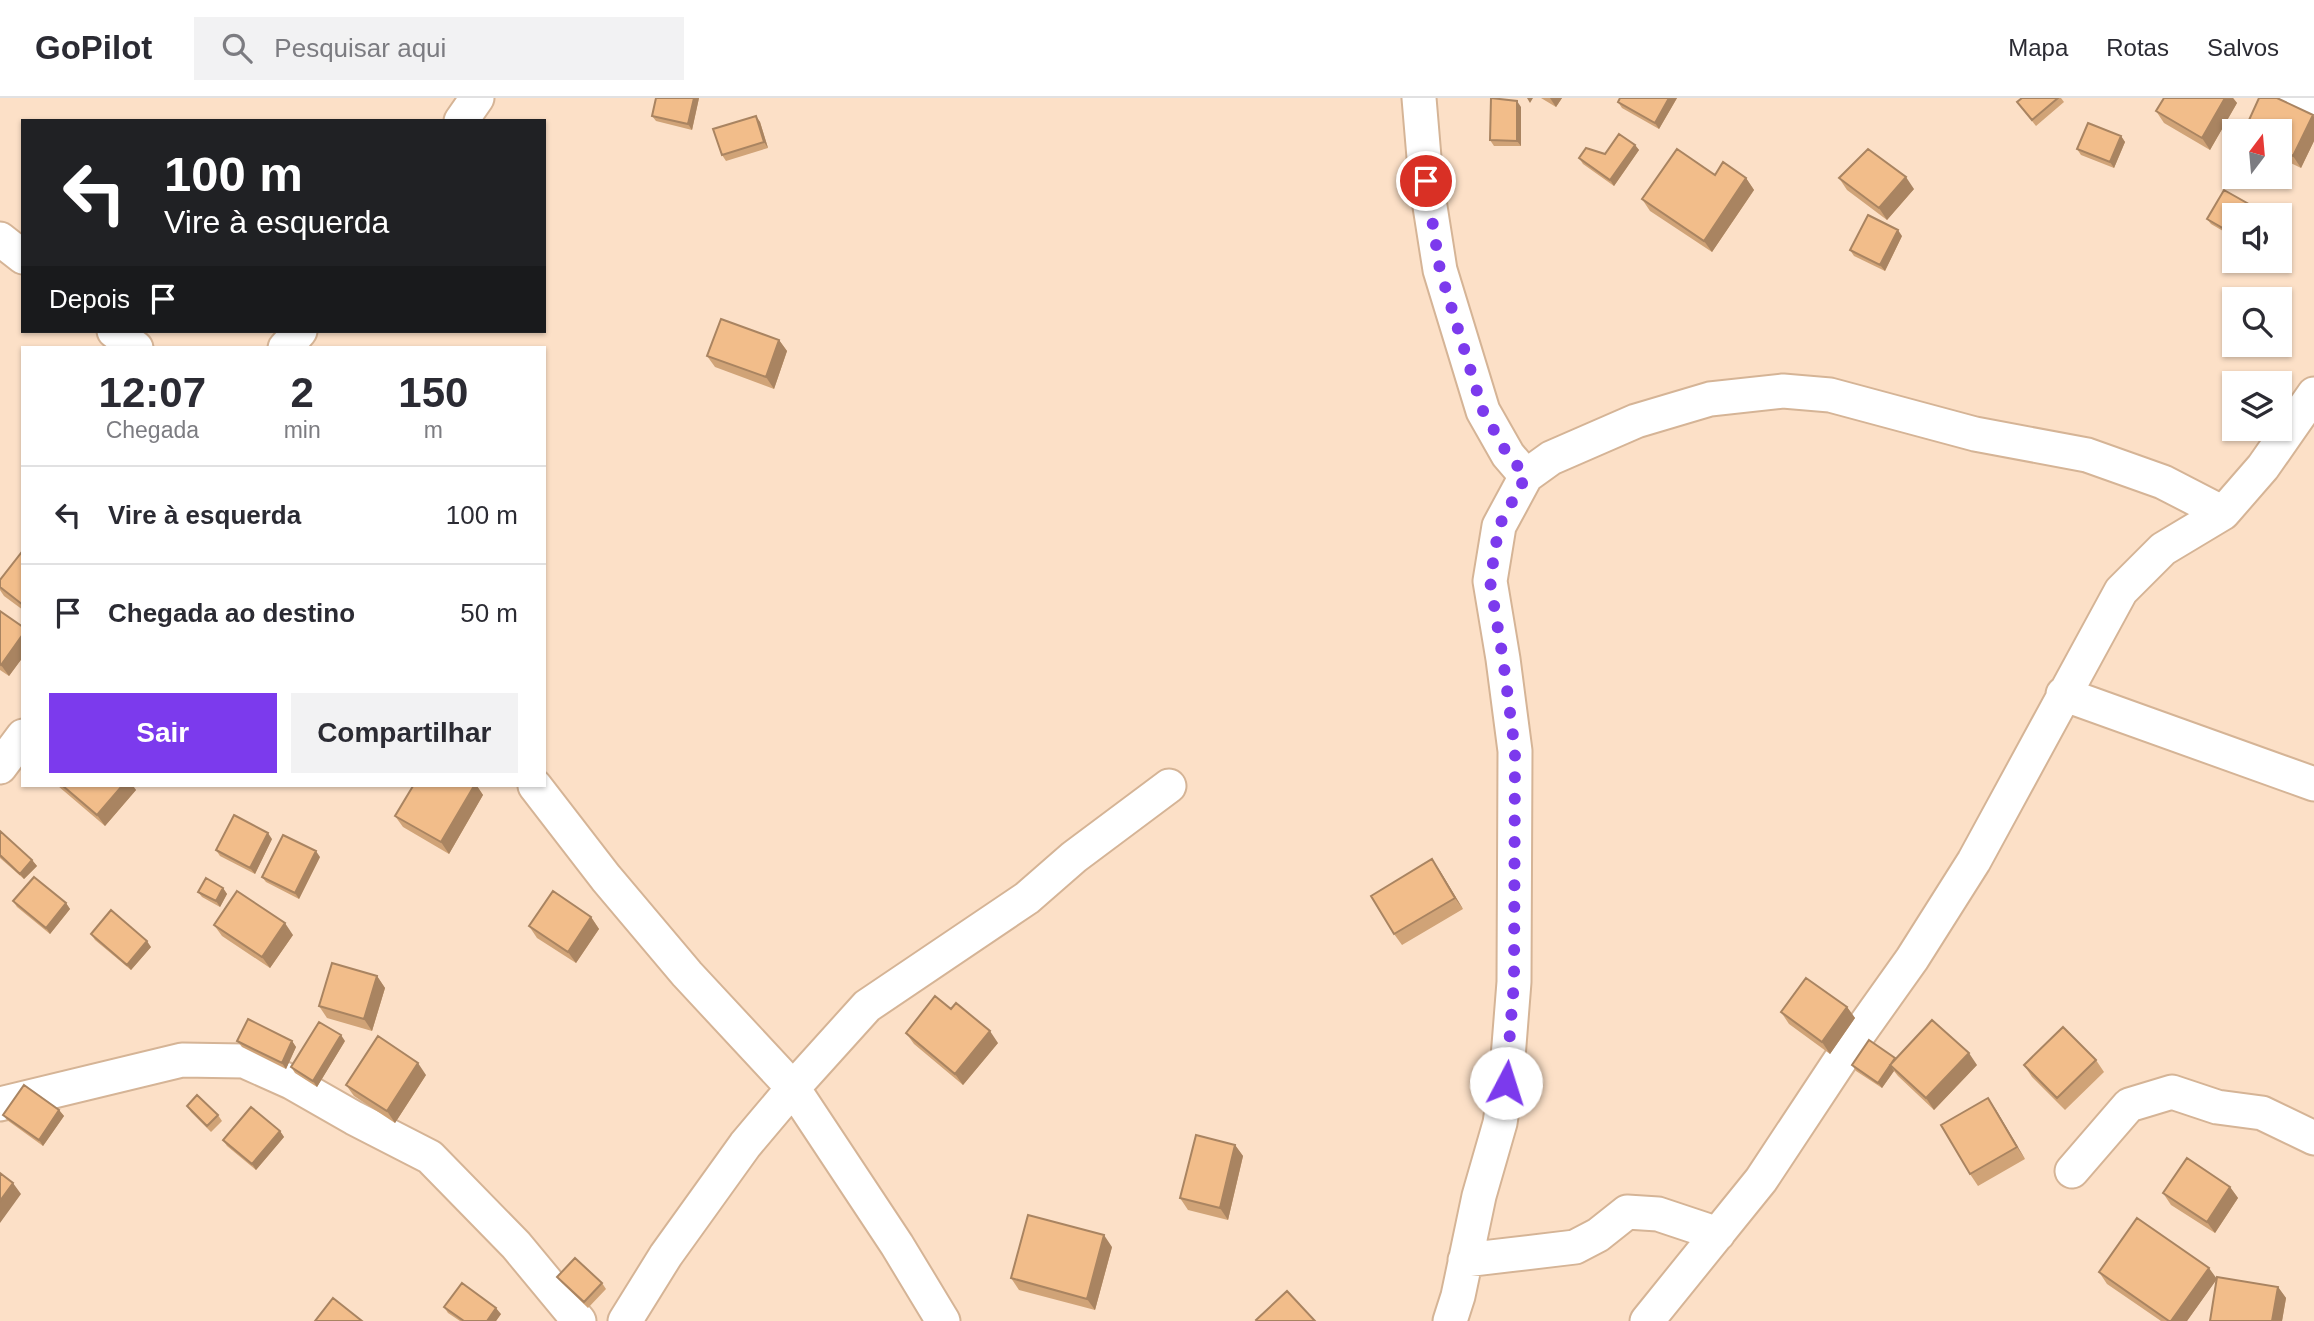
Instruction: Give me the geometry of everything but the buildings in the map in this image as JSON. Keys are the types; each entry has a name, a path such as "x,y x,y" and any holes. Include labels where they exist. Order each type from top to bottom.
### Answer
{"street":[{"path":"462,119 477,98"},
{"path":"1419,98 1426,181 1440,270 1483,411 1508,455 1526,476"},
{"path":"2279,98 2314,116"},
{"path":"0,239 21,255"},
{"path":"117,333 133,346"},
{"path":"1450,1321 1479,1196 1500,1123 1514,982 1515,751 1490,581 1499,526 1526,476 1551,458 1636,421 1710,399 1783,391 1830,395 1975,434 2087,455 2163,482 2223,513"},
{"path":"1647,1321 1761,1180 1843,1056 1912,959 1974,861 2120,591 2163,548 2223,513 2263,467 2314,394"},
{"path":"2063,694 2314,783"},
{"path":"0,767 21,739"},
{"path":"625,1321 666,1255 745,1145 867,1006 1027,898 1074,857 1168,786"},
{"path":"536,787 606,878 687,974 793,1088 897,1245 943,1321"},
{"path":"0,1104 182,1060 244,1061 291,1082 429,1157 516,1245 579,1321"},
{"path":"2072,1171 2129,1105 2172,1092 2217,1107 2262,1113 2314,1138"},
{"path":"1465,1260 1575,1247 1598,1235 1627,1212 1658,1214 1718,1234"}],"route":[{"path":"1426,181 1440,270 1483,411 1508,455 1526,476 1499,526 1490,581 1515,751 1514,982 1506,1083"}]}
